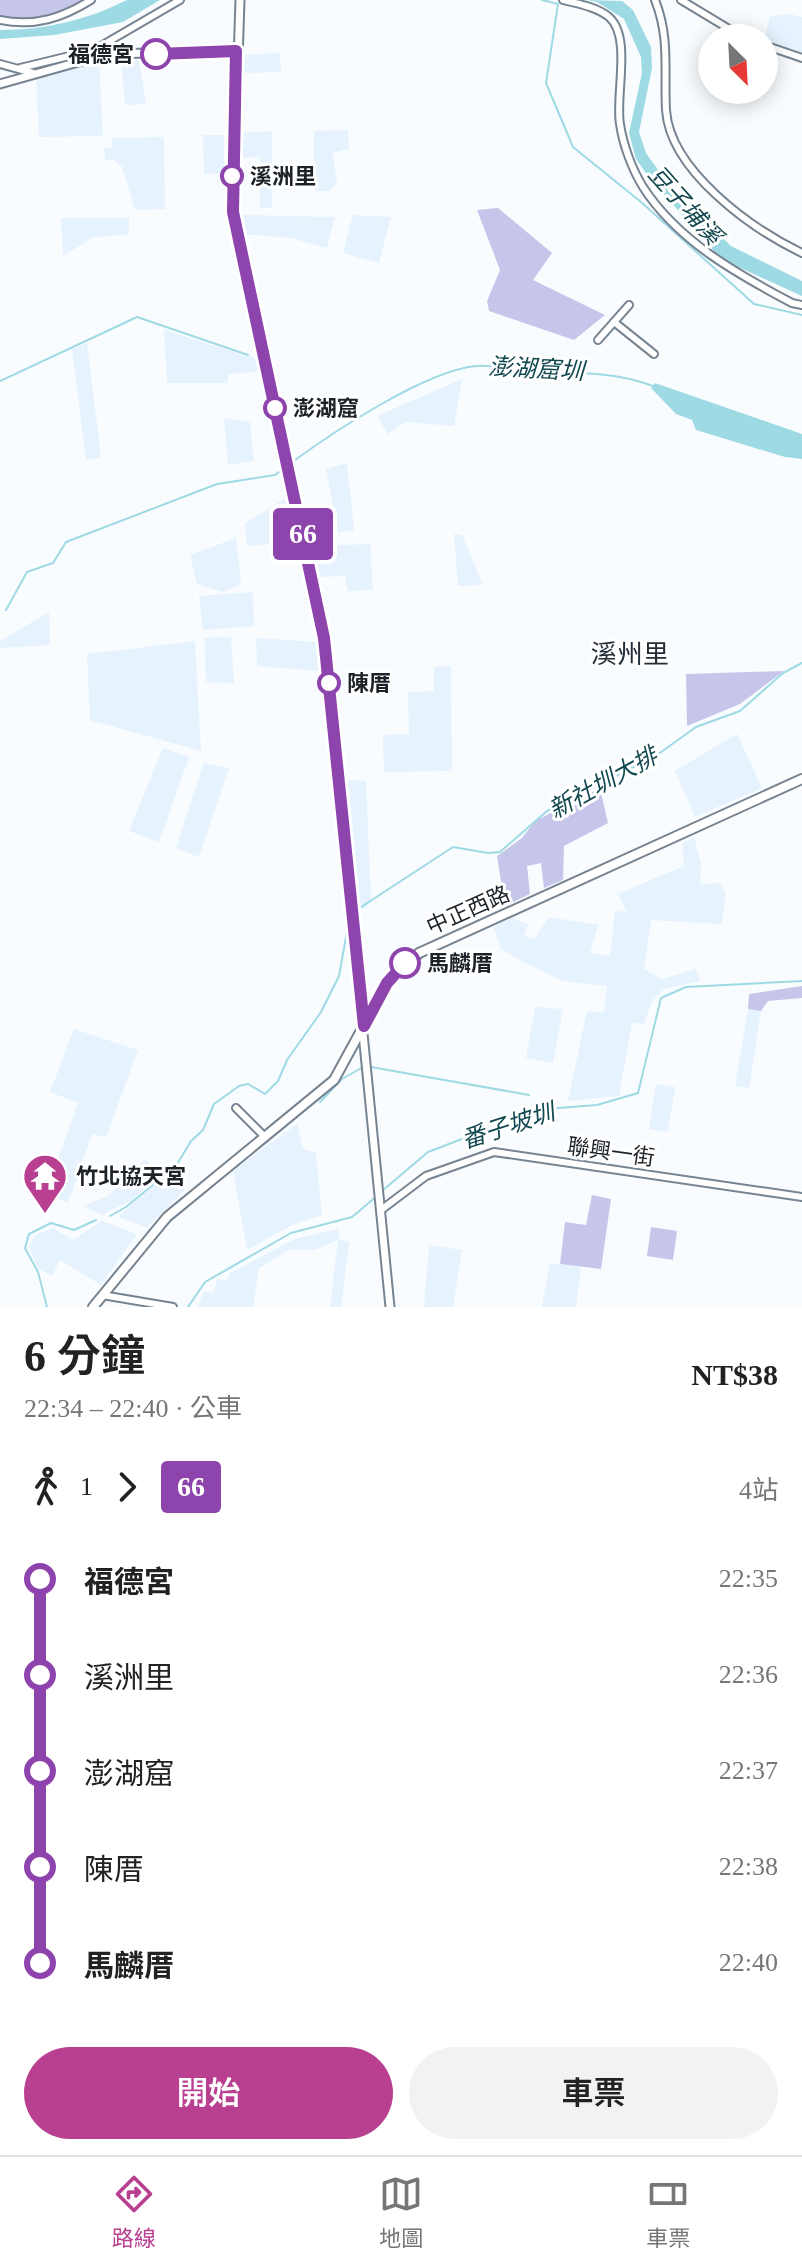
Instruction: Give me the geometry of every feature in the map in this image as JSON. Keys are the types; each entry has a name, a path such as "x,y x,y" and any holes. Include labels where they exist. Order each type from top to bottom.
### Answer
{"main road":[{"name":"中正西路","path":"93,1307 167,1217 334,1080 387,983 430,945 802,779"}],"street":[{"path":"0,20 31,23 51,20 91,0"},
{"path":"0,84 92,54 180,0"},
{"path":"240,0 233,212 324,638 390,1307"},
{"path":"563,0 611,18 620,34 619,123 625,147 643,187 672,221 713,258 758,286 802,305"},
{"path":"655,0 666,32 666,113 674,140 722,202 761,230 802,253"},
{"path":"681,0 719,24"},
{"path":"778,50 802,58"},
{"path":"20,68 92,54 236,51"},
{"path":"0,64 33,73"},
{"path":"598,340 629,305"},
{"path":"614,322 654,354"},
{"path":"236,1108 265,1137"},
{"name":"聯興一街","path":"381,1210 426,1176 494,1152 802,1197"},
{"path":"102,1295 173,1307"}],"shaded area":[{"path":"0,0 85,0 54,14 23,18 0,17"},
{"path":"789,14 802,17 802,54 778,46 778,24 768,24 770,16"},
{"path":"280,53 281,72 243,73 245,55"},
{"path":"121,60 139,60 146,104 125,105"},
{"path":"99,61 103,136 39,137 36,78"},
{"path":"348,130 349,149 333,153 337,183 329,191 314,191 314,131"},
{"path":"272,131 272,208 260,208 260,157 240,158 240,133"},
{"path":"203,135 224,135 224,173 204,174"},
{"path":"164,137 165,209 135,210 122,167 114,160 105,160 104,148 112,148 112,138"},
{"path":"498,208 552,253 533,280 605,315 574,340 489,311 487,301 500,270 477,210"},
{"path":"239,215 335,217 327,248 291,238 241,234"},
{"path":"353,215 391,217 379,263 343,253"},
{"path":"61,218 129,218 129,234 92,238 63,256"},
{"path":"164,330 257,359 257,372 228,374 228,383 167,383"},
{"path":"87,343 101,457 86,460 72,349"},
{"path":"462,379 454,426 405,422 388,434 377,416"},
{"path":"224,418 250,422 254,461 228,465"},
{"path":"347,463 354,530 338,533 326,469"},
{"path":"287,497 295,542 247,546 245,523"},
{"path":"454,534 462,535 483,585 458,586"},
{"path":"236,538 241,584 223,592 197,584 190,555"},
{"path":"370,544 373,590 348,591 343,566 344,576 317,577 310,546"},
{"path":"253,592 254,626 203,630 199,596"},
{"path":"49,612 50,645 0,648 0,641"},
{"path":"231,637 234,683 206,682 205,638"},
{"path":"256,638 318,642 320,671 257,666"},
{"path":"195,641 201,751 90,720 87,654"},
{"path":"451,666 452,771 384,772 383,735 409,734 408,692 434,691 434,667"},
{"path":"784,671 740,704 687,726 686,674"},
{"path":"737,734 762,788 695,817 675,771"},
{"path":"163,748 189,757 159,842 129,831"},
{"path":"204,763 229,768 199,857 176,848"},
{"path":"346,780 366,781 371,900 367,907 358,911"},
{"path":"600,788 608,823 564,846 563,880 544,888 541,863 527,866 530,894 505,906 497,856 522,838 535,821"},
{"path":"694,837 701,864 700,884 721,883 726,895 721,924 651,920 644,969 662,979 696,969 700,981 664,989 652,1001 644,1024 632,1023 619,1096 568,1101 587,1011 604,1012 607,986 563,981 525,963 501,949 493,927 511,918 528,924 524,936 534,939 549,917 598,925 590,953 610,956 615,911 627,912 618,894 684,866 682,844"},
{"path":"802,986 802,998 768,1001 761,1011 748,1009 749,994"},
{"path":"535,1007 563,1009 553,1063 526,1058"},
{"path":"748,1009 761,1011 749,1088 735,1086"},
{"path":"74,1029 138,1050 106,1137 92,1134 68,1203 46,1193 78,1103 50,1092"},
{"path":"656,1084 675,1087 668,1132 649,1129"},
{"path":"297,1124 303,1149 316,1153 322,1215 292,1225 247,1250 233,1170"},
{"path":"145,1159 159,1175 132,1200 102,1215 83,1206 108,1196"},
{"path":"170,1172 185,1190 147,1227 118,1217"},
{"path":"592,1195 611,1199 601,1269 560,1264 565,1222 586,1225"},
{"path":"102,1221 137,1234 101,1285 60,1260 52,1276 38,1269 29,1246 35,1235 53,1228 73,1240"},
{"path":"651,1227 677,1231 673,1260 647,1256"},
{"path":"338,1229 340,1240 349,1242 341,1307 330,1307 338,1240 315,1250 289,1250 259,1268 253,1307 198,1307 203,1292 214,1293 217,1279 227,1280 230,1273 295,1239"},
{"path":"429,1245 462,1250 453,1307 424,1307"},
{"path":"550,1263 581,1267 576,1307 542,1307"}],"water":[{"path":"127,0 160,0 123,22 54,35 0,39 0,30 65,22"},
{"name":"豆子埔溪","path":"586,0 622,1 633,10 651,47 652,68 639,132 646,153 670,187 731,246 802,281 802,296 721,259 648,176 636,159 629,133 642,73 641,57 624,19 597,2"},
{"path":"655,383 802,434 802,459 785,457 696,430 692,420 676,414 651,388"}],"waterway":[{"path":"542,0 558,4 546,83 573,147 641,202 754,304 802,315"},
{"path":"0,381 137,317 248,355"},
{"name":"澎湖窟圳","path":"291,463 380,405 455,370 484,366 529,373 596,374 653,386"},
{"name":"澎湖窟圳","path":"6,610 27,572 53,563 66,542 217,484 275,475 286,467"},
{"name":"新社圳大排","path":"355,911 453,847 500,852 547,811 657,755 696,727 740,711 783,673 802,663"},
{"name":"新社圳大排","path":"110,1216 126,1207 176,1166 191,1141 203,1130 214,1104 239,1086 248,1084 265,1094 278,1081 287,1060 321,1012 339,976 350,915"},
{"name":"番子坡圳","path":"382,1191 428,1152 467,1137 558,1108 597,1105 638,1093 661,998 686,987 802,981"},
{"path":"320,1102 342,1079 363,1067"},
{"path":"371,1067 529,1095"},
{"name":"番子坡圳","path":"188,1307 205,1282 291,1233 352,1217 377,1196"},
{"name":"新社圳大排","path":"47,1307 38,1272 25,1248 29,1234 51,1223 74,1230 96,1220"}],"bus line":[{"name":"66","path":"156,54 236,51 233,212 321,615 364,1026 387,983 405,963"}],"place":[{"name":"福德宮","path":"156,54"},
{"name":"溪洲里","path":"232,176"},
{"name":"澎湖窟","path":"275,408"},
{"name":"陳厝","path":"329,683"},
{"name":"馬麟厝","path":"405,963"},
{"name":"竹北協天宮","path":"45,1215"}],"district":[{"name":"溪州里","path":"630,654"}]}
